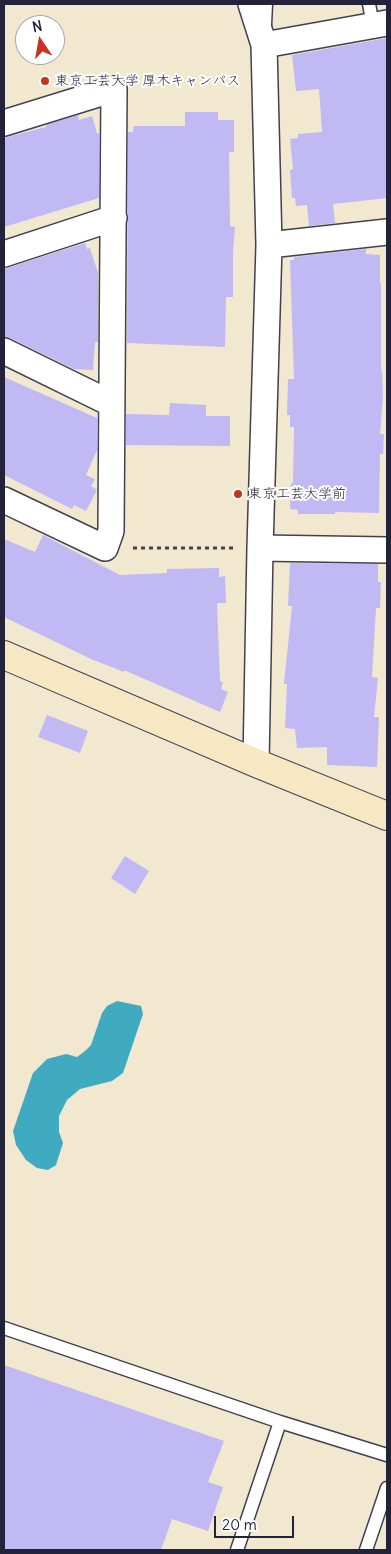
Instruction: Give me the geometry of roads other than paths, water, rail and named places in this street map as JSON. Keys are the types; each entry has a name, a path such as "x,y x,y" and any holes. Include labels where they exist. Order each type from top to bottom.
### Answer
{"street":[{"path":"251,4 264,45 269,245 256,763"},
{"path":"264,45 377,17"},
{"path":"4,123 114,89 111,531 105,548 4,500"},
{"path":"4,254 114,218"},
{"path":"269,245 387,232"},
{"path":"4,352 112,404"},
{"path":"260,548 387,550"},
{"path":"4,655 256,763 387,816"}],"lane":[{"path":"264,45 266,4"},
{"path":"4,1328 280,1422 387,1455"},
{"path":"237,1550 280,1422"},
{"path":"366,1550 387,1488"}],"water":[{"path":"117,1001 141,1006 143,1014 123,1073 112,1081 80,1089 67,1100 59,1116 59,1132 63,1143 56,1165 48,1170 37,1168 26,1160 16,1145 13,1131 33,1073 47,1059 66,1054 77,1057 85,1051 91,1045 102,1013 107,1006"}],"place":[{"name":"東京工芸大学 厚木キャンパス","path":"45,81"},
{"name":"東京工芸大学前","path":"238,494"}]}
